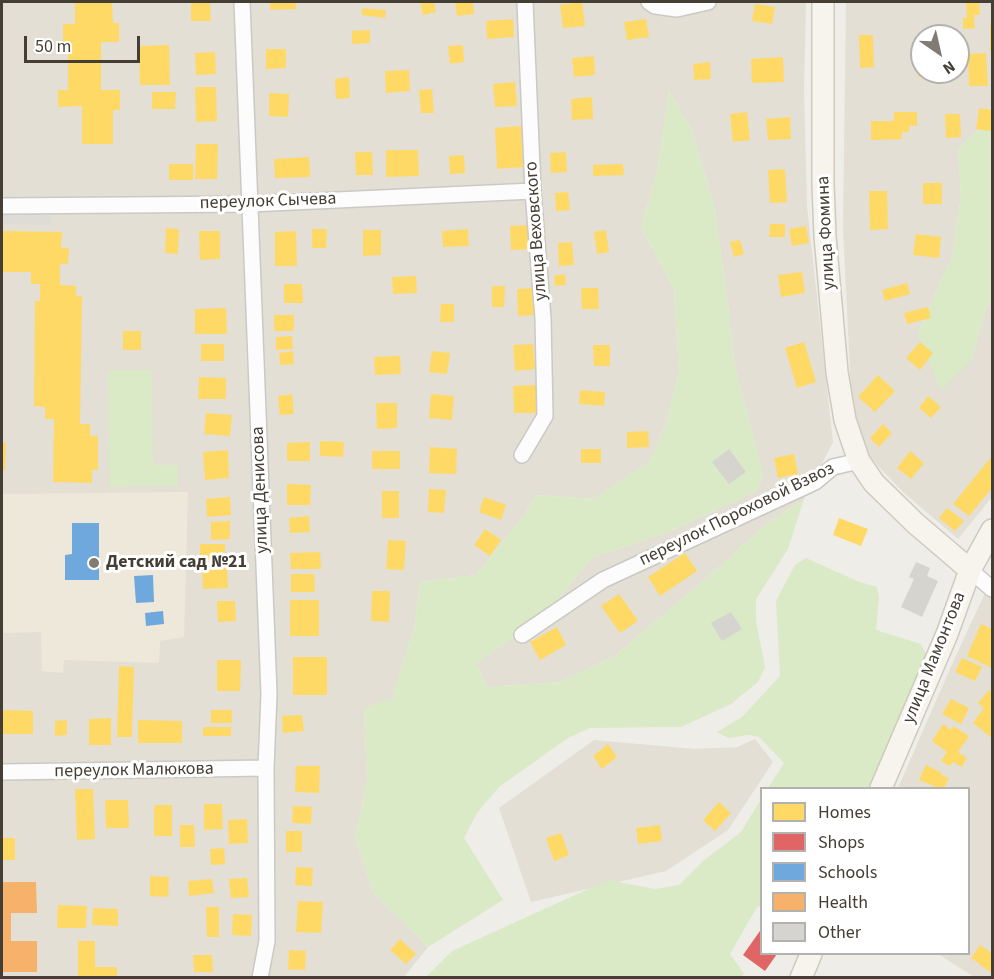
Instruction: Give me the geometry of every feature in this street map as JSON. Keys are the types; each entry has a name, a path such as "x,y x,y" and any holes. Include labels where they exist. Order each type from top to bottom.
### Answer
{"street":[{"name":"улица Денисова","path":"242,2 269,694 266,768 267,941 260,978"},
{"name":"улица Веховского","path":"522,455 545,416 543,318 533,191 525,2"},
{"path":"649,2 655,6 677,9 708,2"},
{"name":"улица Фомина","path":"823,2 825,236 837,372 846,420 859,461"},
{"name":"переулок Сычева","path":"2,206 250,204 533,191"},
{"name":"переулок Пороховой Взвоз","path":"522,635 603,580 814,482 833,467 859,461 874,483 915,523 993,589"},
{"name":"улица Мамонтова","path":"882,787 947,634 970,570 993,530"},
{"name":"переулок Малюкова","path":"2,772 266,768"},
{"path":"801,978 811,955"}],"shaded area":[{"path":"2,2 806,2 804,89 807,206 833,442 804,499 765,525 616,655 560,682 487,687 476,663 542,618 592,558 666,533 757,491 763,474 735,367 714,205 691,128 669,91 657,171 641,227 674,290 679,372 666,422 650,461 593,499 536,495 524,515 476,575 420,582 414,629 391,701 364,708 367,780 355,837 373,893 428,947 404,977 2,977"},
{"path":"846,2 992,2 992,123 973,133 958,150 961,196 952,256 917,334 972,359 986,308 992,300 992,497 958,539 903,492 878,466 863,448 852,412 843,228"},
{"path":"2,213 51,214 51,225 2,224"},
{"path":"2,306 4,306 3,423 2,423"},
{"name":"Детский сад №21","path":"188,492 184,637 160,641 159,663 64,660 63,673 42,671 41,632 2,633 2,494"},
{"path":"992,578 992,977 974,977 940,955 970,955 970,787 898,787"},
{"path":"755,739 773,762 728,830 666,871 531,902 499,808 594,740 695,749 737,747"}],"green space":[{"path":"669,91 691,128 714,205 735,367 763,473 757,491 666,533 592,558 542,618 476,663 487,687 560,682 616,655 765,525 804,499 788,549 756,599 756,621 765,667 758,682 731,704 681,727 590,728 568,738 499,787 477,813 464,838 503,900 428,947 373,893 355,837 367,780 364,707 391,700 414,629 420,582 476,575 524,515 536,495 593,499 650,461 666,422 679,372 674,290 641,227 657,171"},
{"path":"992,123 992,300 986,308 972,359 941,391 917,334 952,256 961,196 958,150 973,133"},
{"path":"108,370 152,370 153,465 178,465 178,486 109,487"},
{"path":"806,558 857,581 877,587 879,597 876,630 921,644 927,656 871,787 769,787 784,763 759,737 749,735 728,738 717,732 742,717 780,676 776,601 795,565"},
{"path":"760,801 760,906 730,954 744,974 741,977 426,977 452,951 608,880 655,889 679,885 703,861 741,832"}],"building: Homes":[{"path":"75,2 112,2 113,23 119,23 119,42 101,42 101,90 120,90 120,110 113,110 113,144 82,144 82,106 58,107 58,90 68,90 68,46 63,46 63,24 75,24"},
{"path":"191,2 210,2 211,21 191,21"},
{"path":"270,2 296,2 296,9 270,10"},
{"path":"420,2 434,2 436,12 423,15"},
{"path":"455,2 473,2 474,14 457,16"},
{"path":"582,2 585,26 563,28 560,5"},
{"path":"966,2 979,2 980,15 974,15 975,28 970,28 970,24 963,24 963,18 967,18"},
{"path":"755,4 775,7 772,24 752,21"},
{"path":"362,8 386,10 385,18 362,15"},
{"path":"513,19 514,37 487,39 486,21"},
{"path":"646,19 649,37 627,40 624,22"},
{"path":"990,24 992,24 992,51 990,51"},
{"path":"370,30 370,43 352,44 352,31"},
{"path":"859,35 873,35 874,67 860,68"},
{"path":"169,45 170,85 140,85 139,46"},
{"path":"463,45 464,62 450,64 448,46"},
{"path":"266,49 286,49 286,68 266,69"},
{"path":"215,52 216,74 196,75 195,53"},
{"path":"986,53 988,86 969,86 970,54"},
{"path":"594,56 595,75 574,77 572,58"},
{"path":"783,57 784,82 752,83 751,59"},
{"path":"710,62 711,79 694,80 693,64"},
{"path":"409,70 410,91 386,93 385,71"},
{"path":"349,77 350,98 336,99 335,79"},
{"path":"515,82 517,106 495,107 493,84"},
{"path":"195,87 216,87 217,121 196,122"},
{"path":"432,89 434,113 421,113 419,90"},
{"path":"152,92 176,92 175,109 152,109"},
{"path":"269,93 289,94 288,117 269,116"},
{"path":"592,97 593,119 572,120 571,99"},
{"path":"979,108 992,110 991,131 976,129"},
{"path":"747,112 750,140 733,142 730,114"},
{"path":"894,112 917,112 917,126 909,126 909,132 902,132 902,139 871,140 871,121 894,121"},
{"path":"945,114 960,114 961,137 946,138"},
{"path":"790,117 791,139 768,140 766,119"},
{"path":"521,126 523,167 497,169 495,128"},
{"path":"196,144 218,144 217,179 195,179"},
{"path":"386,150 418,150 419,176 386,177"},
{"path":"355,152 372,152 373,175 356,175"},
{"path":"566,152 567,172 551,173 550,153"},
{"path":"464,155 465,173 450,174 449,156"},
{"path":"309,157 310,177 275,178 274,159"},
{"path":"169,164 193,164 193,180 169,180"},
{"path":"623,164 624,175 593,176 593,165"},
{"path":"785,169 787,202 770,203 768,170"},
{"path":"923,183 942,183 942,204 923,204"},
{"path":"869,191 887,191 888,229 870,230"},
{"path":"568,192 570,210 556,211 555,193"},
{"path":"770,224 785,224 785,237 769,237"},
{"path":"528,225 529,249 511,250 510,226"},
{"path":"806,226 809,243 792,246 789,229"},
{"path":"166,228 179,229 178,254 165,253"},
{"path":"312,229 327,229 326,248 312,248"},
{"path":"468,229 469,246 443,247 442,231"},
{"path":"363,230 381,230 381,255 363,256"},
{"path":"606,230 609,252 597,254 594,232"},
{"path":"2,231 62,232 61,248 69,248 68,264 60,264 60,285 76,286 76,296 82,296 80,424 90,424 90,436 98,436 98,470 92,470 92,483 53,482 54,419 45,419 45,407 34,406 35,301 40,301 40,284 31,284 31,272 2,272"},
{"path":"199,231 220,231 220,259 200,260"},
{"path":"296,231 297,266 275,266 275,232"},
{"path":"916,234 941,237 939,258 913,255"},
{"path":"740,240 744,254 734,257 730,242"},
{"path":"572,242 574,265 559,266 558,243"},
{"path":"802,272 805,293 781,297 778,275"},
{"path":"565,274 566,285 555,286 554,276"},
{"path":"416,276 417,293 393,294 392,277"},
{"path":"907,283 910,294 885,301 882,290"},
{"path":"284,284 302,284 303,303 284,303"},
{"path":"492,286 505,286 504,307 492,307"},
{"path":"532,288 534,315 518,316 517,289"},
{"path":"581,288 598,288 599,309 582,309"},
{"path":"441,304 454,304 454,322 440,322"},
{"path":"928,307 931,318 907,324 904,313"},
{"path":"226,308 227,334 195,334 195,309"},
{"path":"274,315 294,315 294,331 274,331"},
{"path":"123,331 141,331 141,350 123,350"},
{"path":"292,336 293,349 276,350 276,337"},
{"path":"804,342 816,382 797,388 785,348"},
{"path":"920,342 933,353 920,370 906,358"},
{"path":"201,344 224,344 224,361 201,361"},
{"path":"533,344 535,369 515,371 513,345"},
{"path":"593,345 610,345 610,366 594,366"},
{"path":"293,351 294,364 280,365 279,353"},
{"path":"432,351 450,353 447,374 429,372"},
{"path":"400,356 401,374 375,375 374,357"},
{"path":"878,375 895,391 875,412 858,397"},
{"path":"199,377 226,378 226,399 198,399"},
{"path":"536,385 537,413 514,413 513,386"},
{"path":"580,390 605,392 604,406 579,404"},
{"path":"292,394 294,414 280,415 278,396"},
{"path":"431,394 454,396 452,420 429,418"},
{"path":"928,396 941,407 931,418 919,408"},
{"path":"376,403 397,403 397,428 377,429"},
{"path":"206,413 232,415 230,436 204,434"},
{"path":"883,424 892,433 879,447 870,438"},
{"path":"648,431 649,447 627,448 627,432"},
{"path":"320,441 344,442 343,457 320,456"},
{"path":"310,442 310,461 287,461 287,443"},
{"path":"2,443 6,443 5,470 2,470"},
{"path":"430,447 457,449 456,474 429,473"},
{"path":"581,449 601,449 601,463 581,463"},
{"path":"228,450 229,478 205,480 203,452"},
{"path":"372,451 400,451 400,469 372,469"},
{"path":"910,451 924,463 911,479 897,468"},
{"path":"794,454 798,474 778,478 774,458"},
{"path":"992,456 992,488 969,516 953,504"},
{"path":"287,484 311,485 310,505 287,505"},
{"path":"429,489 446,490 444,513 428,512"},
{"path":"382,491 399,491 399,518 382,518"},
{"path":"230,497 231,515 207,517 206,499"},
{"path":"484,497 506,505 501,520 479,512"},
{"path":"947,508 964,521 955,531 939,518"},
{"path":"309,516 310,532 290,533 289,518"},
{"path":"839,518 868,529 861,546 833,535"},
{"path":"230,521 230,539 211,540 211,522"},
{"path":"485,529 501,540 490,556 474,545"},
{"path":"388,540 406,541 404,570 386,569"},
{"path":"200,544 225,544 225,560 200,560"},
{"path":"320,552 321,569 291,569 290,553"},
{"path":"685,553 697,571 660,596 648,577"},
{"path":"227,565 228,588 203,589 202,567"},
{"path":"291,574 314,574 315,592 291,592"},
{"path":"372,591 390,591 389,622 371,621"},
{"path":"619,594 638,621 620,633 601,606"},
{"path":"290,600 319,600 319,636 290,636"},
{"path":"217,601 235,601 236,621 218,622"},
{"path":"981,624 992,629 992,668 967,656"},
{"path":"557,627 566,645 540,660 530,642"},
{"path":"293,657 327,657 327,695 293,695"},
{"path":"962,658 982,667 975,681 955,672"},
{"path":"217,660 241,660 240,691 217,691"},
{"path":"119,666 134,667 132,737 117,737"},
{"path":"989,690 992,693 992,738 973,723 984,708 978,703"},
{"path":"951,699 969,708 961,724 942,714"},
{"path":"2,710 33,711 33,734 2,734"},
{"path":"211,710 232,710 232,723 211,723"},
{"path":"302,715 304,731 283,733 282,716"},
{"path":"111,718 111,745 89,745 89,719"},
{"path":"67,720 67,735 55,736 55,721"},
{"path":"138,720 182,721 182,743 138,743"},
{"path":"943,724 951,730 953,726 969,736 958,752 967,758 962,767 953,762 950,766 941,761 947,752 932,741"},
{"path":"203,727 231,727 231,736 203,736"},
{"path":"608,744 617,757 602,769 593,756"},
{"path":"926,765 949,778 944,787 936,787 919,780"},
{"path":"296,766 320,766 319,793 295,792"},
{"path":"75,789 93,789 95,839 77,840"},
{"path":"105,800 128,800 129,828 106,828"},
{"path":"719,802 731,813 715,831 703,820"},
{"path":"204,804 222,804 223,829 204,830"},
{"path":"154,805 172,805 172,836 154,836"},
{"path":"293,806 312,807 311,824 292,823"},
{"path":"247,819 248,843 229,844 228,820"},
{"path":"180,825 194,825 195,847 180,847"},
{"path":"660,825 662,841 638,844 636,828"},
{"path":"286,831 302,831 302,852 286,852"},
{"path":"561,833 569,855 554,861 546,838"},
{"path":"2,838 15,838 15,860 2,860"},
{"path":"224,848 225,864 211,865 210,849"},
{"path":"296,867 313,868 312,886 295,885"},
{"path":"150,876 169,877 168,897 150,896"},
{"path":"247,878 249,897 231,898 229,879"},
{"path":"212,879 214,893 189,896 188,881"},
{"path":"298,901 323,902 321,933 296,932"},
{"path":"58,905 87,906 86,928 57,928"},
{"path":"206,907 219,907 219,937 207,937"},
{"path":"93,908 118,909 118,926 92,925"},
{"path":"233,914 252,915 251,936 232,935"},
{"path":"400,939 416,954 406,964 390,950"},
{"path":"78,941 95,941 95,967 117,967 117,978 78,978"},
{"path":"980,945 992,953 990,972 971,958"},
{"path":"289,950 306,951 305,970 288,969"},
{"path":"193,955 212,955 213,972 194,972"}],"building: Shops":[{"path":"760,931 760,955 776,955 765,971 743,955"}],"building: Schools":[{"path":"72,523 99,523 99,580 65,580 65,555 72,554"},
{"path":"153,575 154,602 136,603 134,576"},
{"path":"163,611 164,624 146,626 145,613"}],"building: Health":[{"path":"2,882 36,882 37,913 11,913 11,941 37,941 37,972 2,972"}],"building: Other":[{"path":"729,449 746,472 729,484 712,462"},
{"path":"916,562 930,568 927,576 938,581 922,617 901,607 914,579 909,577"},
{"path":"731,612 742,629 722,641 711,623"}],"place":[{"name":"Детский сад №21","path":"94,563"}]}
